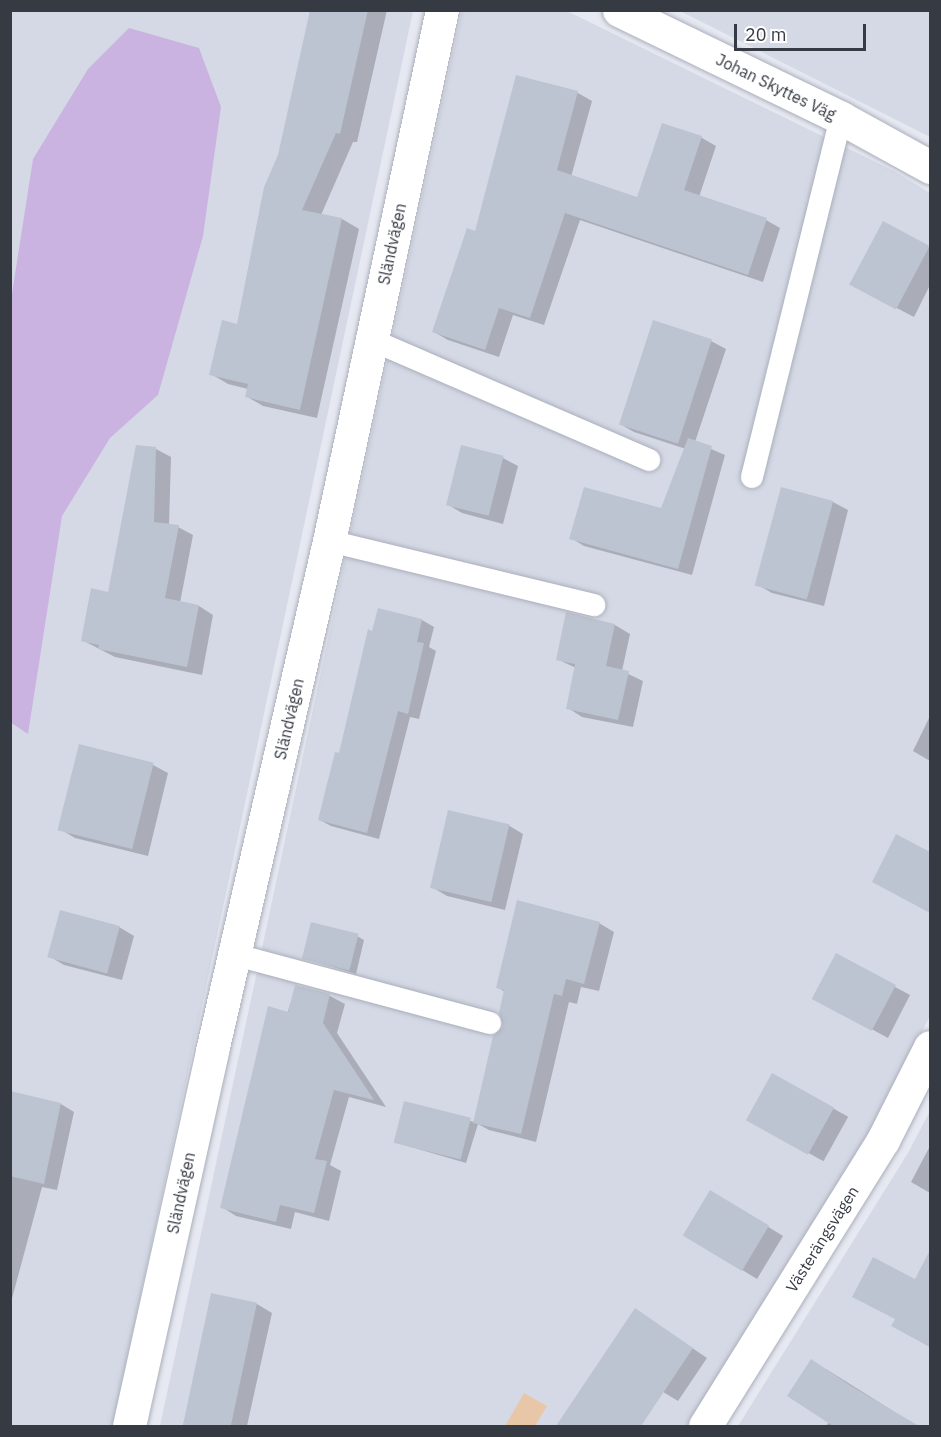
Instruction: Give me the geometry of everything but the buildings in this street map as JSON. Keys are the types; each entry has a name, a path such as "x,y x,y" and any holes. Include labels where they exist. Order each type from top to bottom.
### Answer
{"street":[{"name":"Sländvägen","path":"129,1426 212,1051 330,541 442,10"},
{"name":"Johan Skyttes Väg","path":"619,10 841,118 930,167"},
{"name":"Västerängsvägen","path":"705,1426 883,1140 930,1047"}],"lane":[{"path":"752,477 841,118"},
{"path":"372,340 649,460"},
{"path":"330,541 594,604"},
{"path":"236,955 490,1023"}],"shaded area":[{"path":"10,11 413,11 113,1426 11,1426"},
{"path":"462,11 567,11 894,171 930,193 930,1016 870,1132 687,1426 160,1426"},
{"path":"680,11 930,11 930,137"},
{"path":"129,28 199,48 221,107 203,236 158,395 110,438 62,516 28,734 10,722 11,300 33,159 88,69"},
{"path":"930,1111 930,1426 738,1426 908,1153"},
{"path":"524,1393 547,1406 535,1426 505,1426"}]}
